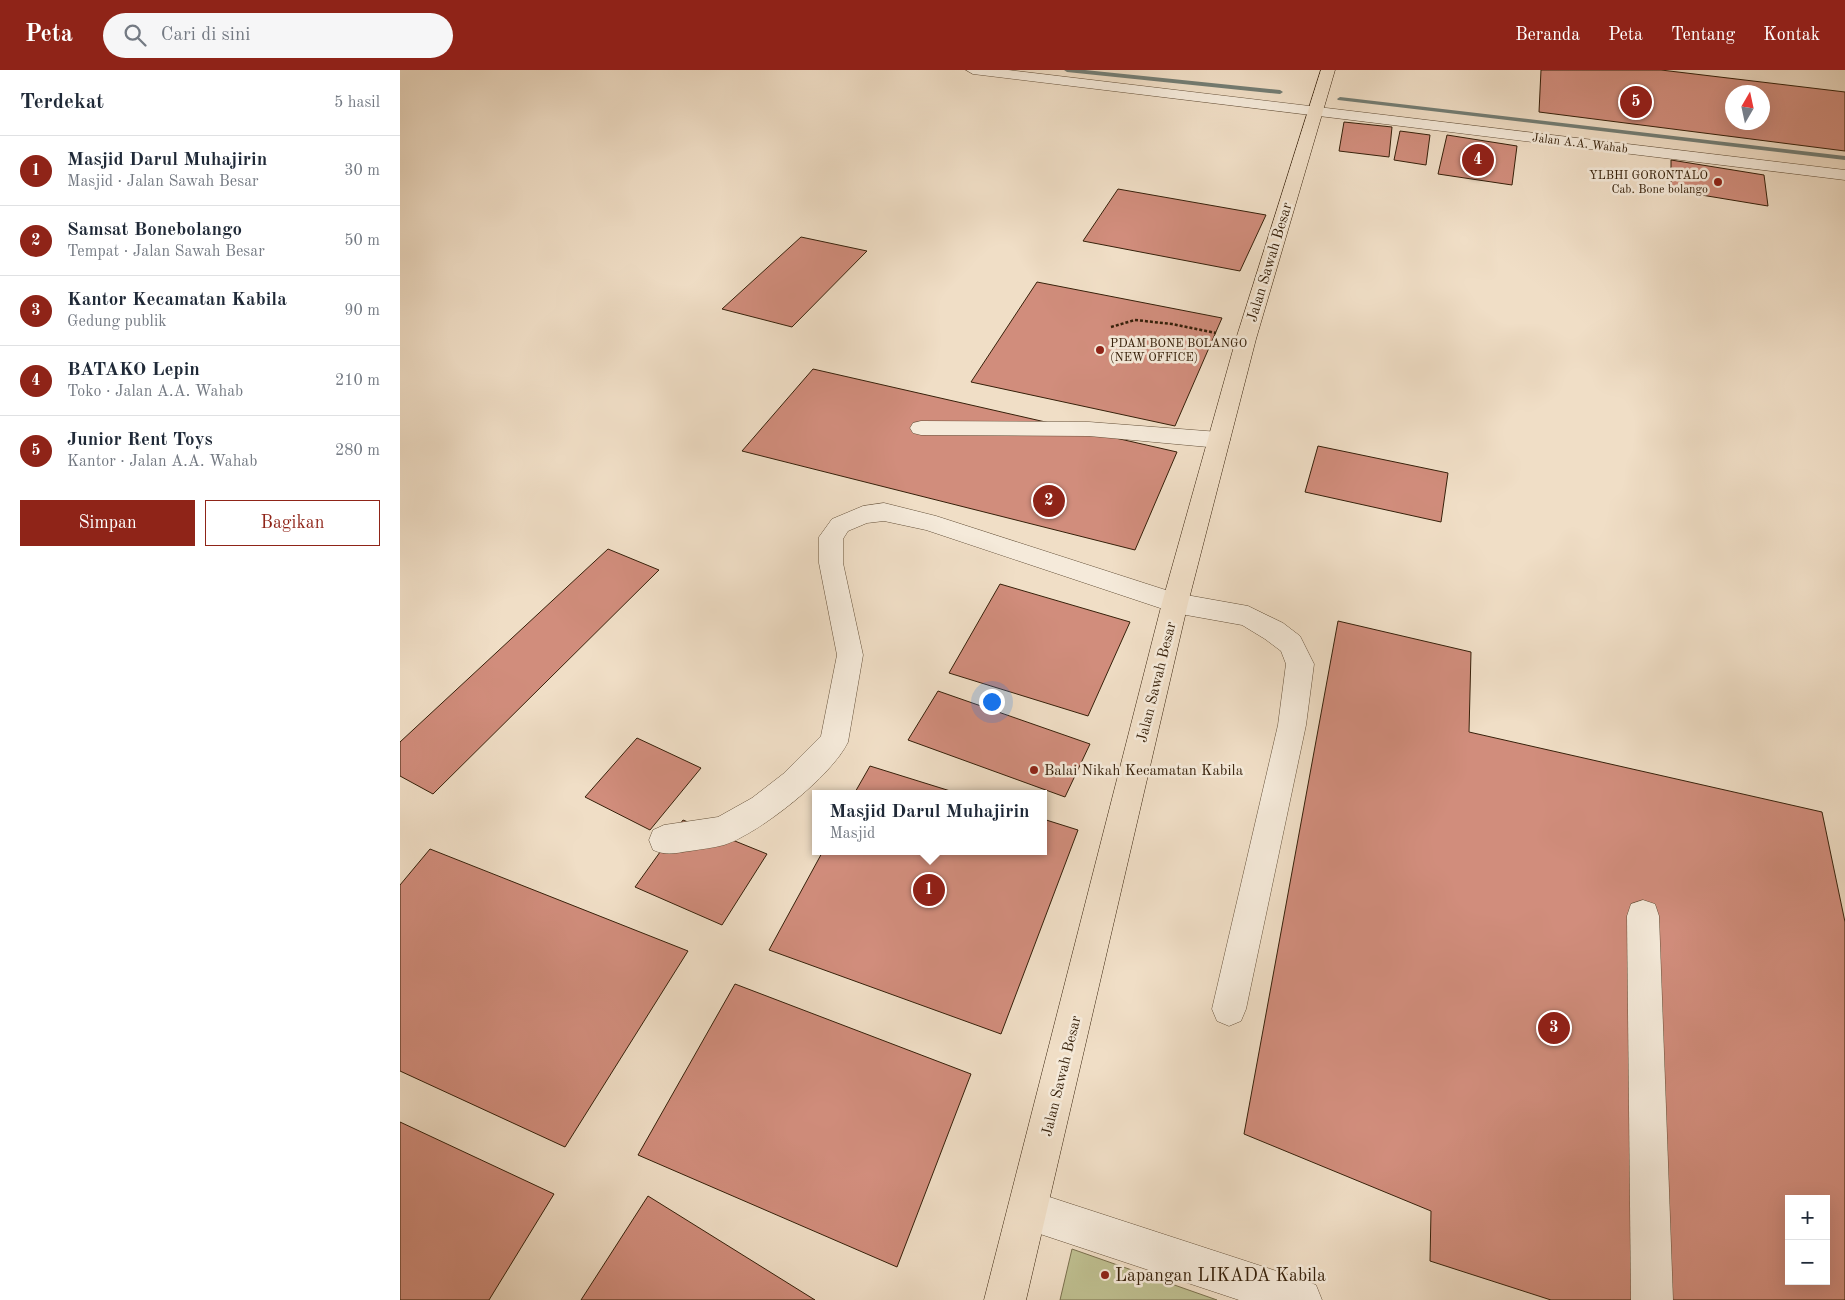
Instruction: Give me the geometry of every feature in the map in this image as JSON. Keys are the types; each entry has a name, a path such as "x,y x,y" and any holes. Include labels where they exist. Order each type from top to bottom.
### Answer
{"main road":[{"name":"Jalan Sawah Besar","path":"1005,1300 1175,603 1246,340 1328,70"}],"street":[{"name":"Jalan A.A. Wahab","path":"973,70 1166,95 1316,111 1845,175"},
{"path":"921,428 1080,429 1219,440"},
{"path":"664,840 722,831 763,808 793,784 834,742 850,655 831,563 830,537 840,524 863,515 884,512 928,522 1175,603 1248,616 1274,631 1291,644 1300,664 1292,725 1229,1009"},
{"path":"1643,916 1652,1300"},
{"path":"1028,1210 1301,1300"}],"path":[{"path":"1111,327 1134,320 1172,324 1246,340"}],"green space":[{"name":"Lapangan LIKADA Kabila","path":"1072,1249 1217,1300 1060,1300"}],"building":[{"path":"1541,70 1661,70 1845,92 1845,151 1539,112"},
{"path":"1344,122 1392,127 1389,157 1339,151"},
{"path":"1400,131 1430,135 1426,165 1394,160"},
{"path":"1447,135 1517,146 1512,185 1438,174"},
{"name":"YLBHI GORONTALO Cab. Bone bolango","path":"1671,160 1764,175 1768,206 1671,190"},
{"path":"1118,189 1266,215 1240,271 1083,241"},
{"path":"801,237 867,251 792,327 722,309"},
{"name":"PDAM BONE BOLANGO (NEW OFFICE)","path":"1037,282 1222,318 1175,426 971,382"},
{"path":"813,369 1177,452 1135,550 742,451"},
{"path":"1318,446 1448,473 1441,522 1305,492"},
{"path":"608,549 659,570 433,794 400,776 400,742"},
{"path":"1000,584 1130,622 1088,716 949,673"},
{"path":"1338,621 1471,652 1469,732 1822,812 1845,922 1845,1300 1551,1300 1430,1261 1431,1211 1244,1134"},
{"name":"Balai Nikah Kecamatan Kabila","path":"938,691 1090,744 1065,797 908,740"},
{"path":"637,738 701,768 650,830 585,797"},
{"path":"870,766 947,790 856,790"},
{"path":"683,820 767,854 722,925 635,887"},
{"path":"1047,820 1078,830 1001,1034 769,950 821,855 1047,855"},
{"path":"430,849 688,951 565,1147 400,1071 400,885"},
{"path":"735,984 971,1074 897,1267 638,1155"},
{"path":"400,1122 554,1194 489,1300 400,1300"},
{"path":"648,1196 815,1300 581,1300"}],"waterway":[{"path":"1067,70 1280,92"},
{"path":"1340,99 1845,158"}],"place":[{"name":"Junior Rent Toys","path":"1636,102"},
{"name":"BATAKO Lepin","path":"1478,160"},
{"name":"YLBHI GORONTALO Cab. Bone bolango","path":"1718,182"},
{"name":"PDAM BONE BOLANGO (NEW OFFICE)","path":"1100,350"},
{"name":"Samsat Bonebolango","path":"1049,501"},
{"name":"Balai Nikah Kecamatan Kabila","path":"1034,770"},
{"name":"Masjid Darul Muhajirin","path":"929,890"},
{"name":"Kantor Kecamatan Kabila","path":"1554,1028"},
{"name":"Lapangan LIKADA Kabila","path":"1105,1275"}]}
